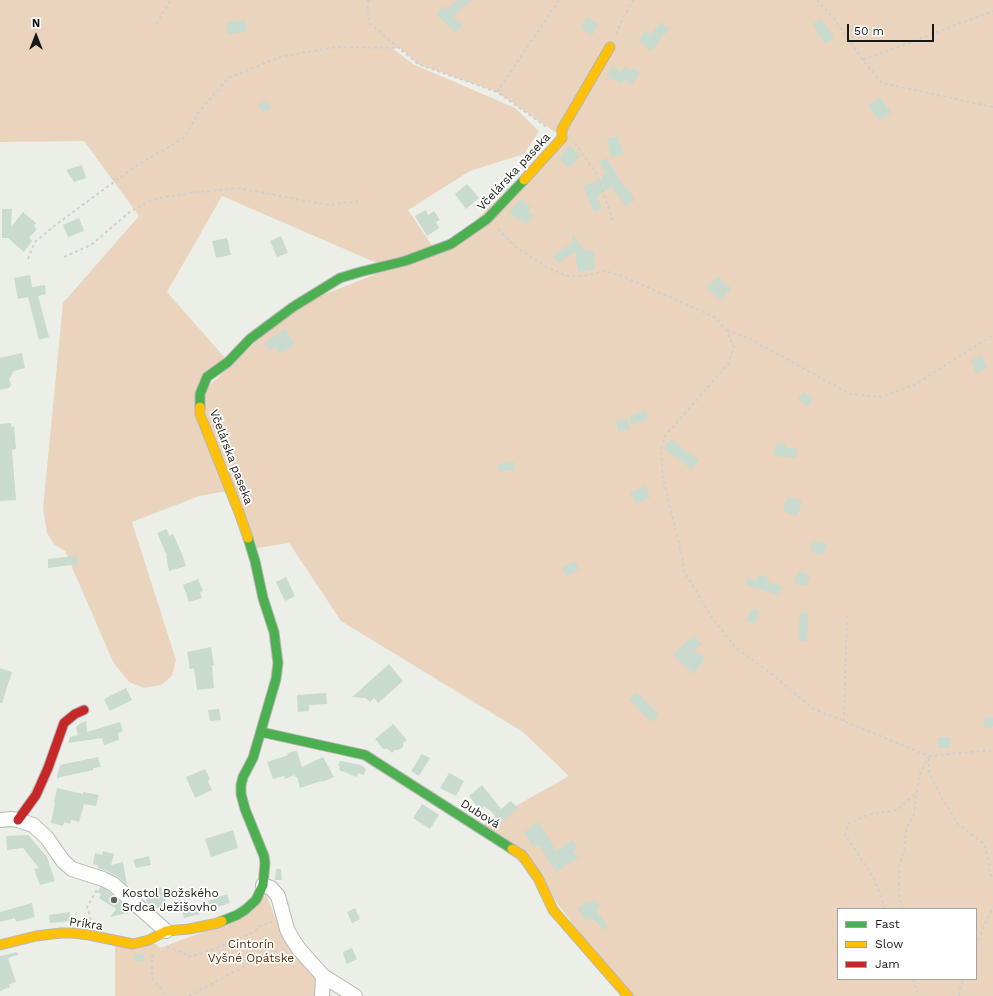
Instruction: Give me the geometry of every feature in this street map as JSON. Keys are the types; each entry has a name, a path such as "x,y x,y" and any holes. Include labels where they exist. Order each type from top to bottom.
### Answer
{"street":[{"name":"Včelárska paseka","path":"166,931 208,926 237,915 256,900 263,885 265,870 264,856 245,809 241,794 241,785 243,777 253,758 261,732 276,679 278,663 274,632 262,598 255,561 240,515 200,414 200,394 208,377 228,362 250,339 293,307 340,278 405,261 451,244 487,219 536,168 562,133 610,46"},
{"path":"18,820 36,795 48,768 64,723 74,714 84,710"},
{"name":"Dubová","path":"261,732 365,755 522,855 538,878 553,910 628,996"},
{"path":"0,820 18,820 33,825 47,838 63,861 72,869 103,879 113,884 166,931"},
{"path":"263,885 271,888 278,896 287,929 299,949 323,976 355,996"},
{"name":"Príkra","path":"0,945 23,938 61,933 82,934 132,944 142,943 166,931"},
{"path":"322,996 323,976"}],"path":[{"path":"156,24 171,0"},
{"path":"369,0 367,3 369,23 418,64 497,92 562,133 578,146 596,172 613,220"},
{"path":"497,92 559,0"},
{"path":"610,46 623,18 634,0"},
{"path":"817,0 835,20 863,60 882,83 993,107"},
{"path":"863,60 993,11"},
{"path":"28,259 36,242 58,223 133,168 185,137 198,113 228,78 280,57 336,47 400,48"},
{"path":"64,257 90,245 131,211 154,199 189,193 238,188 328,205 361,201"},
{"path":"487,219 516,247 554,271 567,276 584,276 604,271 622,276 715,317 726,330 734,347 728,364 665,436 661,449 663,478 682,556 684,571 713,619 735,647 773,675 812,708 929,756 993,750"},
{"path":"726,330 752,340 850,394 881,397 914,385 993,335"},
{"path":"844,721 847,613"},
{"path":"902,908 899,894 899,867 905,846 906,829 914,814 919,776 929,756"},
{"path":"929,756 929,773 943,800 959,825 984,844 989,862 990,874 993,876"},
{"path":"885,908 875,880 845,835 848,824 868,815 897,810 916,792"},
{"path":"82,934 92,924 87,907 93,898"},
{"path":"977,944 993,907"},
{"path":"165,946 184,953 187,957 192,956 217,948 254,932 260,926 272,922"},
{"path":"149,940 152,945 152,978 167,996"},
{"path":"189,996 278,950"},
{"path":"913,980 919,996"},
{"path":"959,996 960,988 964,980"}],"green space":[{"path":"0,0 993,0 993,996 628,996 538,878 478,827 569,776 523,732 341,621 289,543 251,549 200,394 293,307 451,244 562,137 497,92 418,64 400,48 392,48 413,64 515,108 539,131 524,154 470,171 408,210 433,247 379,264 222,196 167,292 225,358 197,389 227,491 199,496 132,522 176,660 172,676 161,685 144,688 129,682 113,662 65,551 54,544 47,533 43,509 63,303 139,216 84,141 0,142"},
{"name":"Cintorín Vyšné Opátske","path":"266,894 281,932 316,971 322,996 115,996 115,941 156,944 160,948 208,930"}],"building":[{"path":"458,0 472,0 453,16 462,25 455,32 436,14 443,6 446,10"},
{"path":"587,17 599,24 592,35 581,28"},
{"path":"820,19 834,38 825,44 813,24"},
{"path":"245,20 247,32 228,34 226,22"},
{"path":"661,22 669,29 651,51 638,40 646,31 650,35"},
{"path":"612,66 621,72 624,67 631,70 633,68 640,72 632,85 624,80 621,84 606,76"},
{"path":"879,97 891,112 880,121 868,106"},
{"path":"266,100 271,108 264,113 258,105"},
{"path":"617,136 619,144 621,144 623,155 610,156 607,138"},
{"path":"570,145 580,157 568,168 559,158"},
{"path":"607,158 624,187 626,186 635,200 626,206 612,187 597,196 602,209 594,212 583,186 603,179 601,176 606,174 599,162"},
{"path":"82,165 86,178 74,182 66,170"},
{"path":"467,184 479,198 466,209 455,194"},
{"path":"521,199 531,208 528,211 534,216 526,224 521,219 518,221 509,212"},
{"path":"2,209 12,209 11,227 23,212 36,223 34,226 37,229 29,238 32,241 24,252 8,238 2,238"},
{"path":"426,210 428,215 434,211 440,220 436,222 439,228 427,236 415,216"},
{"path":"79,218 84,231 68,237 63,225"},
{"path":"572,233 584,250 594,251 595,269 578,272 575,252 558,263 553,256 573,242"},
{"path":"281,236 288,253 277,257 270,241"},
{"path":"227,238 231,255 216,258 212,241"},
{"path":"30,275 32,287 45,285 46,294 38,296 49,337 39,340 28,297 18,299 14,278"},
{"path":"717,277 731,288 721,300 707,288"},
{"path":"285,329 295,344 280,354 276,347 270,350 264,343"},
{"path":"22,353 25,368 14,371 9,379 11,385 9,388 0,390 0,358"},
{"path":"982,355 987,368 976,373 971,360"},
{"path":"804,392 813,399 808,406 798,399"},
{"path":"646,410 648,419 632,425 629,416"},
{"path":"627,418 630,429 618,432 616,421"},
{"path":"11,423 11,427 14,426 16,449 12,450 16,500 0,501 0,424"},
{"path":"671,439 698,460 692,469 664,448"},
{"path":"777,443 786,445 785,448 797,448 796,458 773,456"},
{"path":"513,461 515,470 499,472 498,464"},
{"path":"645,486 650,497 636,504 630,493"},
{"path":"788,497 802,501 797,516 783,511"},
{"path":"167,529 169,536 173,534 186,566 169,571 167,556 157,533"},
{"path":"813,540 826,544 823,555 810,551"},
{"path":"78,556 79,564 48,568 48,559"},
{"path":"575,561 579,570 566,576 562,567"},
{"path":"798,571 810,575 806,586 794,583"},
{"path":"758,575 769,578 767,582 781,586 779,595 746,585 748,577 757,580"},
{"path":"286,577 295,596 285,601 276,582"},
{"path":"198,579 203,591 200,592 202,598 189,602 183,585"},
{"path":"750,609 759,611 755,624 747,621"},
{"path":"800,613 808,613 807,641 798,641"},
{"path":"695,636 701,644 694,650 705,658 694,674 673,655 685,643"},
{"path":"211,647 214,665 212,665 214,688 197,690 194,668 190,669 187,652"},
{"path":"389,664 403,681 378,703 374,698 370,702 366,698 352,697"},
{"path":"0,668 12,672 2,703 0,703"},
{"path":"126,688 132,700 110,711 104,699"},
{"path":"637,692 659,715 651,722 629,699"},
{"path":"326,693 327,704 309,705 309,711 298,712 297,695"},
{"path":"219,709 221,720 210,721 208,710"},
{"path":"984,717 993,717 993,727 984,728"},
{"path":"86,721 87,732 120,722 123,731 118,733 119,740 104,745 102,738 68,743 70,737 78,735 76,727"},
{"path":"393,724 407,740 403,743 403,747 392,753 388,749 383,749 375,739"},
{"path":"938,737 950,737 950,748 938,748"},
{"path":"297,751 302,767 323,757 334,777 300,788 297,777 294,775 285,779 284,776 273,779 267,762"},
{"path":"422,754 430,758 419,776 411,771"},
{"path":"98,757 101,767 57,778 60,765"},
{"path":"340,761 361,765 366,769 364,775 358,773 357,777 339,770 340,766 338,766"},
{"path":"205,769 210,779 208,781 212,790 195,798 186,777"},
{"path":"449,773 464,781 456,796 440,788"},
{"path":"482,785 501,809 511,801 518,808 501,823 491,811 484,806 480,810 469,796"},
{"path":"57,788 83,794 83,792 99,795 96,806 84,804 79,822 71,820 70,824 64,822 63,826 51,823"},
{"path":"422,804 439,815 430,829 413,818"},
{"path":"539,822 556,851 573,840 577,848 573,851 579,857 556,872 539,845 534,848 524,832"},
{"path":"233,830 238,848 211,857 205,839"},
{"path":"28,835 47,857 55,881 40,885 34,869 39,868 23,848 7,850 6,836"},
{"path":"103,851 114,854 111,865 123,862 127,885 117,876 97,868 99,866 93,864 95,853 102,855"},
{"path":"149,856 151,865 136,868 133,860"},
{"path":"276,869 281,869 282,880 275,880"},
{"name":"Kostol Božského Srdca Ježišovho","path":"101,887 108,891 130,910 128,913 110,917 116,909 99,898 101,894 97,892"},
{"path":"161,887 167,905 154,909 147,903 144,892"},
{"path":"227,894 230,903 211,909 208,901"},
{"path":"593,899 600,907 596,911 608,926 605,930 591,918 587,922 577,909 587,901 589,903"},
{"path":"32,903 35,917 16,922 15,918 0,922 0,912"},
{"path":"198,906 200,914 184,918 182,911"},
{"path":"355,908 360,919 352,923 347,912"},
{"path":"70,912 71,921 50,923 49,915"},
{"path":"352,948 357,959 347,964 343,952"},
{"path":"17,952 18,955 8,958 16,982 9,984 10,987 0,991 0,956"},
{"path":"143,953 145,960 137,962 134,955"}],"traffic: fast":[{"path":"200,407 200,394 207,377 228,362 250,339 293,307 340,278 405,261 451,244 487,219 524,180"},
{"path":"222,921 237,915 256,900 263,885 265,863 264,856 245,809 241,794 241,785 243,777 253,758 276,679 278,663 274,632 263,598 255,561 248,538"},
{"path":"261,732 365,755 512,849"}],"traffic: slow":[{"path":"524,180 562,138 562,129 610,47"},
{"path":"200,407 200,414 248,538"},
{"path":"512,849 522,855 538,878 553,910 628,996"},
{"path":"0,945 36,936 61,933 89,935 133,944 149,940 166,931 189,929 222,921"}],"traffic: jam":[{"path":"18,820 36,795 48,768 64,723 75,714 84,710"}],"place":[{"name":"Kostol Božského Srdca Ježišovho","path":"114,900"}]}
